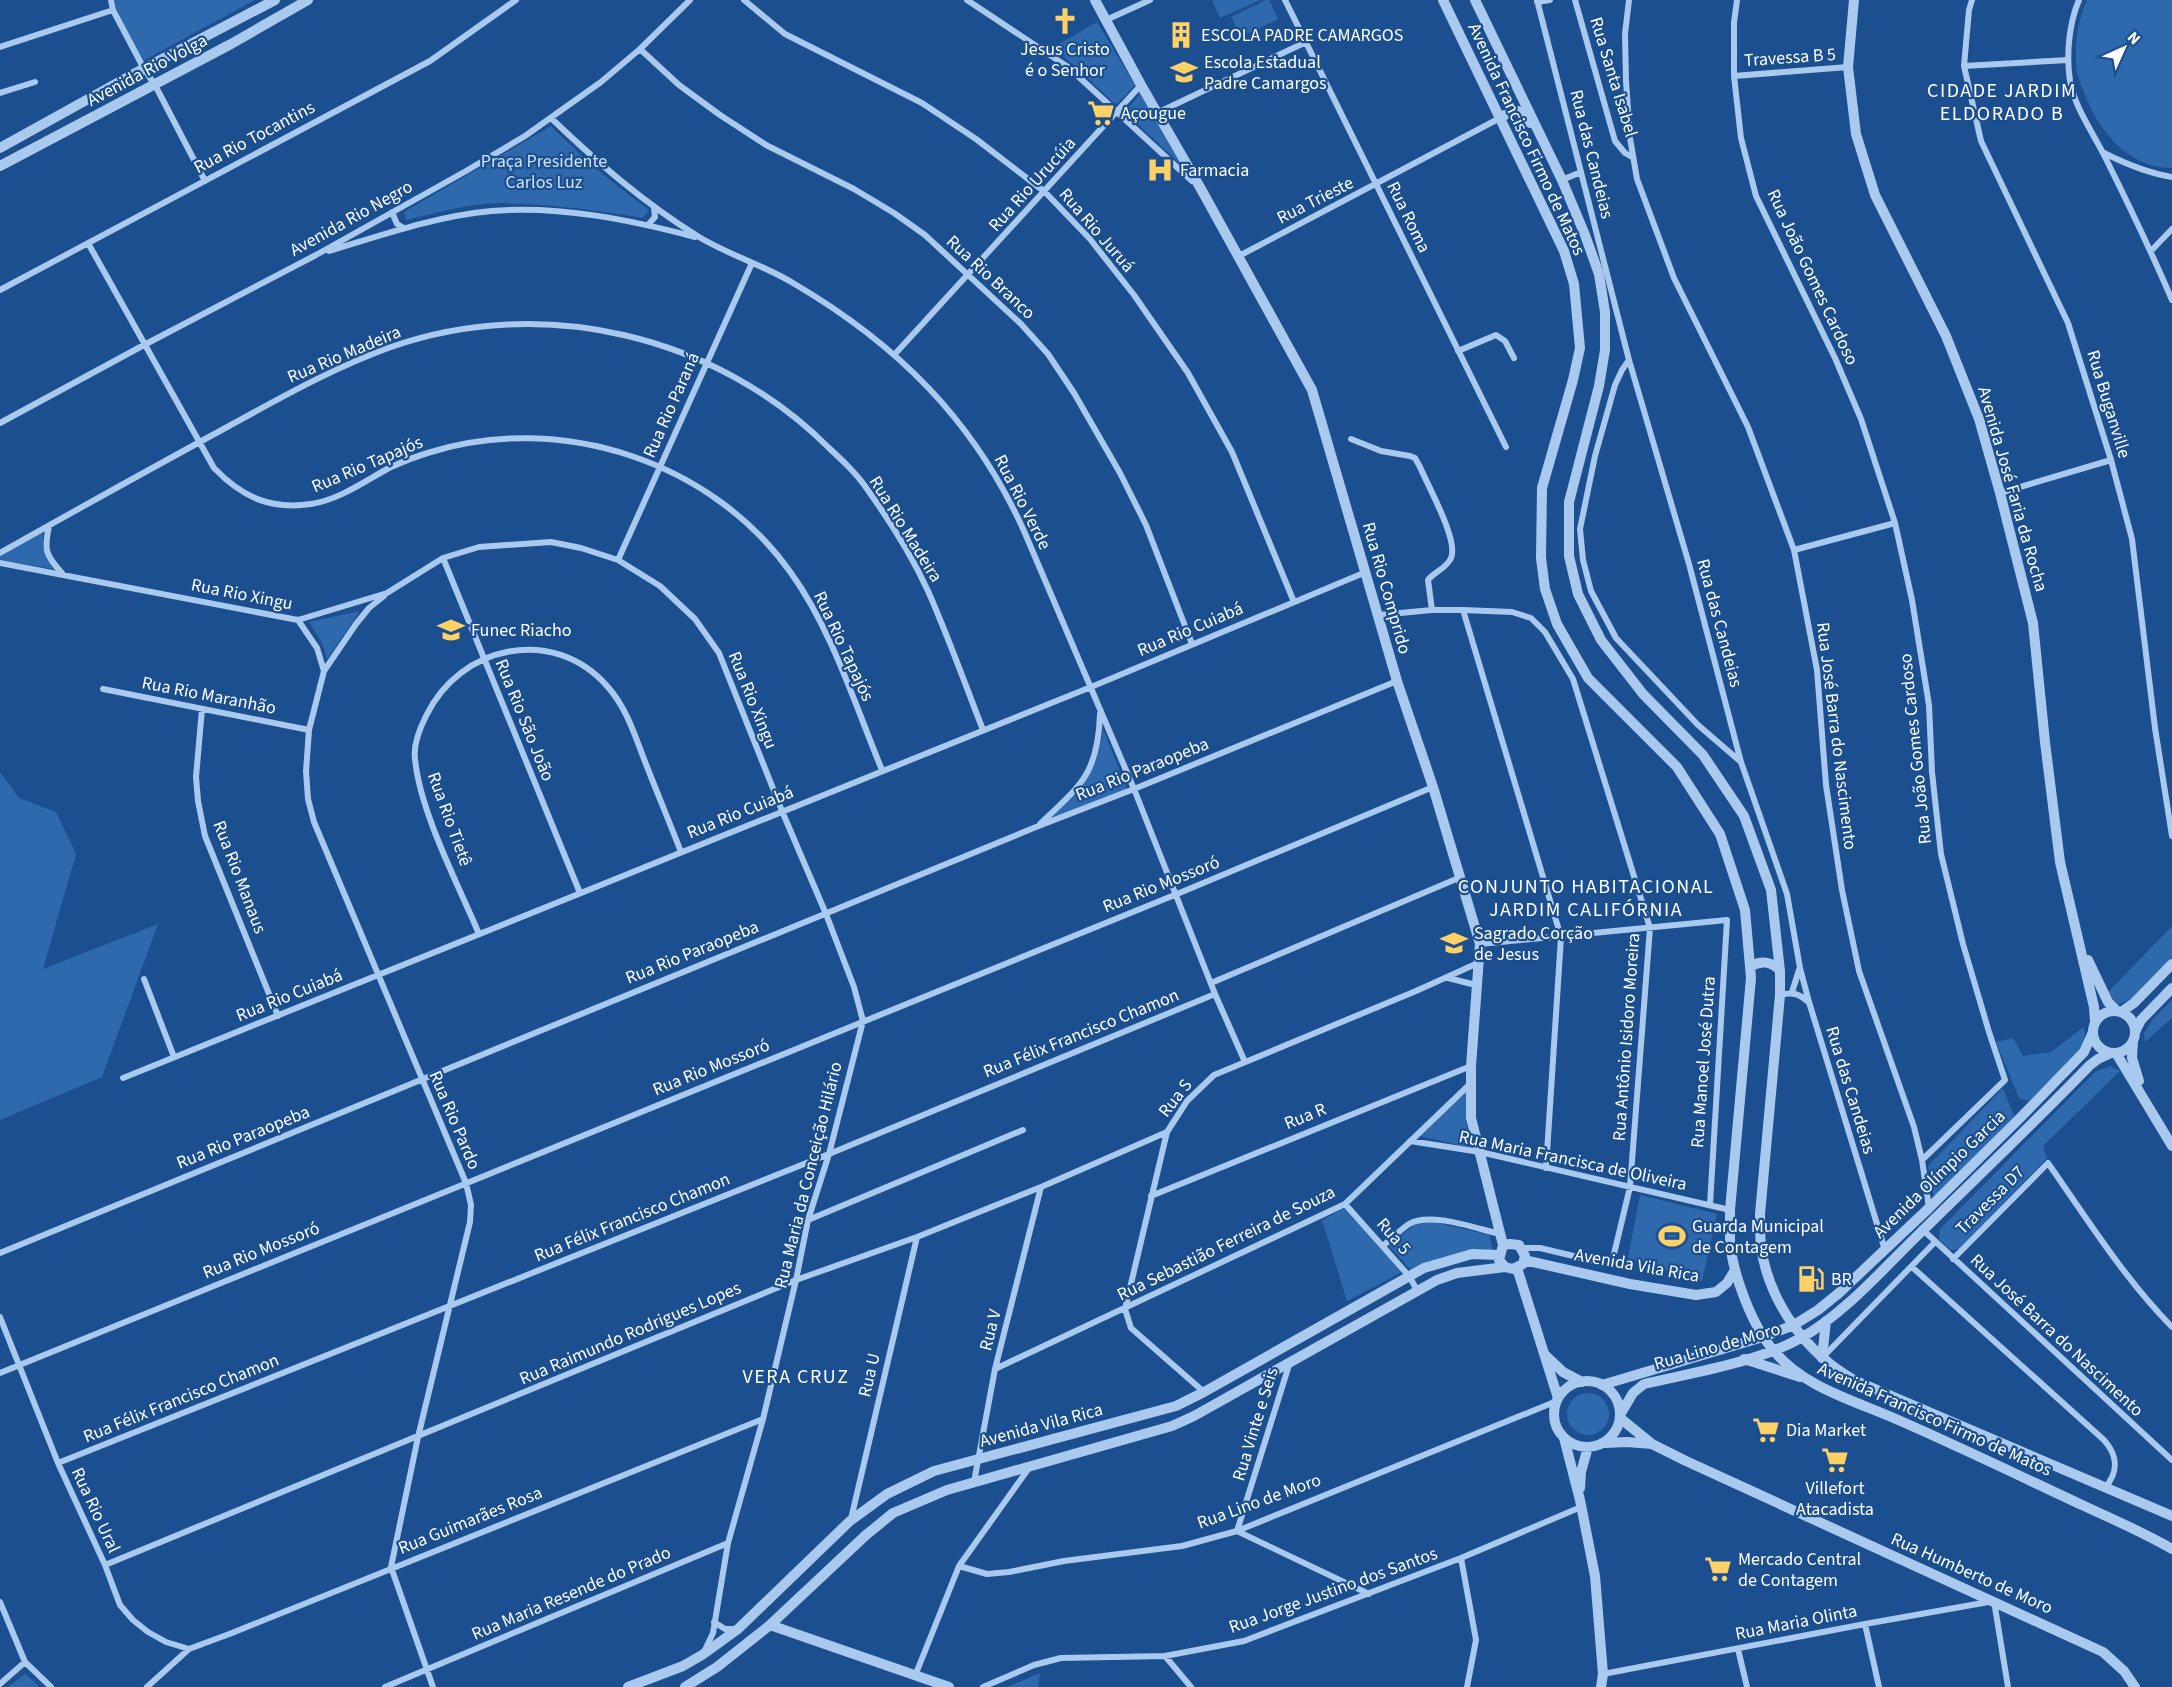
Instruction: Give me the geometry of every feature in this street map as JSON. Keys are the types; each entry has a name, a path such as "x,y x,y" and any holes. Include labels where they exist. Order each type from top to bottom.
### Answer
{"street":[{"path":"111,0 113,10 205,181"},
{"name":"Avenida Rio Volga","path":"0,148 275,0"},
{"name":"Avenida Rio Volga","path":"0,166 155,85 308,0"},
{"name":"Rua Rio Tocantins","path":"0,290 430,61 516,0"},
{"name":"Avenida Rio Negro","path":"0,423 316,255 466,171 551,118 600,82 640,49 690,0"},
{"name":"Rua Rio Juruá","path":"744,0 785,34 922,103 976,139 1044,192 1090,239 1134,296 1188,373 1232,452 1294,602"},
{"path":"967,0 1068,67 1202,189"},
{"name":"Rua Rio Comprido","path":"1095,0 1312,390 1397,681 1433,787 1480,944 1476,985 1471,1118 1502,1241 1501,1264 1505,1267"},
{"path":"1106,20 1150,0"},
{"name":"Rua Roma","path":"1285,0 1506,447"},
{"name":"Avenida Francisco Firmo de Matos","path":"1443,0 1564,251 1574,284 1580,348 1574,380 1542,488 1541,558 1545,589 1557,624 1588,678 1677,767 1720,834 1745,910 1751,978 1730,1210 1730,1243 1735,1270 1763,1337 1773,1351 1806,1379 2025,1478 2172,1549"},
{"name":"Avenida Francisco Firmo de Matos","path":"1475,0 1562,180 1599,274 1605,312 1605,350 1599,386 1569,502 1569,556 1578,594 1601,640 1643,694 1703,755 1744,816 1771,890 1780,971 1780,995 1760,1214 1761,1247 1778,1302 1803,1337 1822,1358 1854,1380 2172,1516"},
{"path":"1537,1 1550,0"},
{"name":"Rua Santa Isabel","path":"1575,0 1615,141 1624,153 1632,157"},
{"name":"Rua José Barra do Nascimento","path":"1629,0 1625,34 1626,69 1632,157 1637,179 1674,278 1748,427 1794,550 1817,670 1826,785 1842,890 1856,960 1914,1127 1923,1160 1929,1208"},
{"name":"Rua João Gomes Cardoso","path":"1737,0 1734,22 1734,76 1741,138 1756,196 1836,358 1861,418 1895,523 1912,600 1929,705 1932,772 1941,854 1963,944 2005,1080 1923,1160"},
{"name":"Avenida José Faria da Rocha","path":"1854,0 1850,22 1848,68 1856,134 1875,195 1946,336 1979,419 2033,623 2045,742 2061,862 2094,1007 2094,1027"},
{"name":"Rua Buganville","path":"1972,0 1964,66 1981,141 2068,322 2111,460 2132,539 2155,728 2172,836"},
{"path":"2079,0 2073,14 2068,60 2070,82 2082,115 2103,152 2172,300"},
{"name":"Rua das Candeias","path":"1537,1 1629,360 1689,564 1742,762 1787,894 1800,968 1809,1002 1885,1250"},
{"path":"0,47 113,10"},
{"path":"1157,113 1306,42"},
{"name":"Rua Rio Branco","path":"640,49 679,85 720,115 766,145 806,164 894,213 925,235 1021,324 1048,354 1074,393 1120,473 1146,525 1192,644"},
{"path":"1964,66 2068,60"},
{"name":"Travessa B 5","path":"1734,76 1848,68"},
{"path":"0,93 35,82"},
{"name":"Rua Rio Urucúia","path":"895,354 1141,85"},
{"path":"1500,118 1518,111 1527,119 1548,152"},
{"path":"551,118 609,173 654,208 655,217 648,225"},
{"name":"Rua Trieste","path":"1239,256 1500,118"},
{"path":"2103,152 2128,165 2172,177"},
{"path":"1562,180 1581,172"},
{"name":"Rua Rio Verde","path":"654,208 701,238 791,281 849,317 895,354 948,408 991,467 1010,499 1091,687 1177,894 1215,994 1245,1062"},
{"name":"Rua Rio Verde","path":"316,255 404,228 493,211 571,214 648,225 701,238"},
{"path":"392,212 397,224 404,228"},
{"path":"2151,251 2172,229"},
{"name":"Rua Rio Tapajós","path":"88,243 198,443 214,468 230,485 250,497 271,504 294,506 313,504 342,494 393,466 431,452 468,442 517,437 567,440 600,446 661,466 701,489 736,513 790,571 813,607 882,770"},
{"name":"Rua Rio Paraná","path":"618,560 752,263"},
{"name":"Rua Rio Madeira","path":"0,553 298,388 391,347 471,328 534,324 589,328 673,348 707,363 791,413 818,437 866,487 891,525 928,590 983,730"},
{"path":"1458,351 1496,335 1505,341 1514,358"},
{"path":"1629,360 1615,385 1595,456 1581,530 1583,560 1592,591 1616,639 1698,725 1742,762"},
{"path":"1351,439 1381,451 1415,458 1420,467 1450,536 1453,549 1449,563 1428,580 1432,610"},
{"path":"2000,493 2111,460"},
{"path":"1794,550 1895,523"},
{"path":"49,526 45,546 50,561 62,574"},
{"name":"Rua Rio Xingu","path":"0,563 298,620 387,593 443,558 479,547 551,542 581,548 618,560 660,586 695,619 719,653 826,914"},
{"name":"Rua Rio São João","path":"443,558 580,893"},
{"name":"Rua Rio Cuiabá","path":"123,1078 1091,687 1366,572"},
{"name":"Rua Rio Pardo","path":"387,593 369,608 356,624 324,671 309,730 306,771 308,799 314,822 466,1183 471,1205 470,1222 418,1437 391,1567"},
{"name":"Rua Antônio Isidoro Moreira","path":"1379,615 1432,610 1512,612 1531,618 1545,632 1573,679 1650,928 1630,1187 1613,1258 1603,1263 1540,1248 1522,1248"},
{"path":"1463,610 1561,937 1545,1168"},
{"path":"298,620 317,648 324,671"},
{"name":"Rua Rio Tietê","path":"479,934 429,815 418,782 414,757 420,728 430,706 445,685 465,669 484,659 507,652 534,649 559,653 586,667 607,686 624,708 681,852"},
{"name":"Rua Rio Paraopeba","path":"0,1253 1397,681"},
{"name":"Rua Rio Maranhão","path":"103,689 309,730"},
{"name":"Rua Rio Manaus","path":"202,709 196,777 205,836 278,1016"},
{"path":"1036,827 1072,794 1091,767 1096,751 1100,711"},
{"name":"Rua Rio Mossoró","path":"0,1373 1177,894 1433,787"},
{"path":"1211,983 1461,877"},
{"name":"Rua Maria da Conceição Hilário","path":"702,1655 713,1633 728,1543 763,1419 808,1220 829,1154 863,1022 854,987 826,914"},
{"name":"Rua Manoel José Dutra","path":"1650,928 1727,920 1710,1205"},
{"path":"1480,944 1650,928"},
{"name":"Avenida José Faria da Rocha","path":"2077,935 2105,996 2119,1011"},
{"path":"1750,967 1764,962 1776,966 1780,971"},
{"name":"Rua S","path":"1125,1309 1167,1132 1187,1101 1214,1075 1478,963"},
{"path":"2172,964 2134,1003 2119,1011 2104,1012 2094,1027 2098,1046 2113,1053 2125,1064 2172,1146"},
{"path":"1792,992 1800,968"},
{"path":"1447,978 1476,985"},
{"path":"144,980 174,1057"},
{"path":"2113,1053 2129,1046 2141,1020 2172,988"},
{"path":"1780,995 1792,992 1809,1002"},
{"name":"Rua Félix Francisco Chamon","path":"58,1463 829,1154 1215,994"},
{"path":"2119,1011 2131,1020 2134,1036 2132,1058 2148,1107"},
{"name":"Avenida Olímpio Garcia","path":"1794,1325 1839,1293 1929,1208 2084,1052 2094,1027"},
{"name":"Avenida Olímpio Garcia","path":"1803,1337 1826,1321 1864,1288 2029,1129 2090,1065 2113,1053"},
{"name":"Rua R","path":"1151,1196 1440,1077 1472,1066"},
{"name":"Rua Sebastião Ferreira de Souza","path":"995,1369 1345,1204 1471,1083"},
{"path":"808,1220 1023,1130"},
{"name":"Rua Raimundo Rodrigues Lopes","path":"105,1565 796,1280 917,1237 1041,1187 1167,1132"},
{"name":"Rua Maria Francisca de Oliveira","path":"1410,1141 1480,1152 1730,1210"},
{"name":"Travessa D7","path":"1953,1259 2048,1163 2098,1235 2152,1306 2172,1327"},
{"name":"Rua V","path":"974,1482 995,1369 1041,1187"},
{"name":"Rua 5","path":"1345,1204 1409,1276 1417,1290"},
{"path":"1383,1246 1409,1224 1422,1219 1438,1220 1502,1241"},
{"name":"Rua José Barra do Nascimento","path":"1923,1230 2172,1460"},
{"name":"Rua U","path":"850,1521 917,1237"},
{"name":"Avenida Vila Rica","path":"628,1687 683,1666 738,1629 850,1521 887,1494 934,1471 1176,1406 1424,1268 1472,1254 1502,1241 1522,1248"},
{"path":"1822,1358 1935,1242"},
{"path":"1522,1248 1521,1264 1557,1399 1555,1421 1564,1438 1595,1576 1603,1674 1601,1687"},
{"name":"Avenida Vila Rica","path":"685,1687 717,1667 770,1625 866,1535 893,1513 915,1502 974,1482 1172,1426 1194,1416 1417,1290 1457,1273 1521,1264 1696,1294 1716,1292 1735,1270"},
{"path":"1912,1267 2111,1448 2116,1458 2116,1468 2113,1479 2105,1488"},
{"path":"1125,1309 1131,1328 1204,1392"},
{"name":"Rua Rio Ural","path":"0,1317 58,1463 105,1565 120,1605 132,1620 148,1632 166,1642 189,1648"},
{"path":"1822,1358 1826,1321"},
{"name":"Rua Lino de Moro","path":"1602,1385 1763,1337 1794,1325"},
{"name":"Rua Lino de Moro","path":"1620,1417 1633,1393 1644,1384 1773,1351 1803,1337"},
{"path":"1543,1353 1563,1372 1582,1382"},
{"path":"1743,1359 1806,1379"},
{"name":"Rua Vinte e Seis","path":"1237,1531 1290,1361"},
{"path":"1557,1399 1565,1389 1574,1384 1594,1382 1602,1385 1615,1396 1620,1417 1615,1433 1604,1443 1588,1447 1571,1443 1564,1438"},
{"name":"Rua Lino de Moro","path":"959,1566 987,1574 1009,1572 1064,1561 1182,1546 1237,1531 1557,1399"},
{"name":"Rua Humberto de Moro","path":"1620,1417 1652,1444 2103,1652 2124,1671 2135,1687"},
{"name":"Rua Guimarães Rosa","path":"189,1648 232,1633 763,1419"},
{"name":"Rua Humberto de Moro","path":"1604,1443 1652,1444"},
{"path":"1580,1504 1581,1472 1588,1447"},
{"path":"915,1676 959,1566 1031,1465"},
{"name":"Rua Jorge Justino dos Santos","path":"983,1687 1034,1665 1061,1658 1165,1656 1244,1641 1461,1558 1580,1504"},
{"path":"1237,1531 1368,1594"},
{"name":"Rua Maria Resende do Prado","path":"385,1687 728,1543"},
{"path":"1461,1558 1476,1640 1467,1687"},
{"path":"391,1567 433,1687"},
{"path":"1994,1601 2008,1687"},
{"name":"Rua Maria Olinta","path":"1603,1674 1994,1601"},
{"path":"0,1602 25,1662 51,1687"},
{"path":"714,1622 725,1629 738,1629"},
{"path":"1865,1624 1879,1687"},
{"path":"770,1625 949,1687"},
{"path":"147,1687 189,1648"},
{"path":"1737,1649 1747,1687"},
{"path":"1165,1656 1191,1687"},
{"path":"0,1684 25,1662"}],"green space":[{"path":"115,0 255,0 141,62"},
{"path":"1212,0 1260,0 1220,18"},
{"path":"1269,0 1278,19 1241,37 1231,17"},
{"path":"2087,0 2172,0 2172,168 2142,162 2129,155 2107,134 2091,109 2079,80 2076,64 2078,31"},
{"path":"1097,22 1135,85 1116,105 1075,66 1052,48"},
{"path":"1140,94 1181,165 1125,112"},
{"name":"Praça Presidente Carlos Luz","path":"551,126 598,170 649,210 643,218 572,208 489,203 406,220 404,212"},
{"path":"43,532 44,552 54,569 0,560 0,556"},
{"path":"360,611 327,659 322,643 309,622"},
{"path":"1103,729 1127,789 1050,819 1086,780 1097,758"},
{"path":"0,772 19,798 56,812 76,854 43,969 158,924 102,1077 0,1120"},
{"path":"2172,926 2172,958 2132,999 2118,1004 2107,993"},
{"path":"2172,1000 2172,1018 2145,1042 2144,1033 2153,1019"},
{"path":"2084,1027 2085,1036 2080,1050 2029,1101 2019,1098 1996,1042 2013,1038 2023,1056 2051,1052"},
{"path":"2110,1066 2120,1071 2043,1146 2047,1158 1959,1249 1950,1250 1939,1239 1940,1229 2095,1072"},
{"path":"2003,1088 2014,1116 1934,1197 1928,1166"},
{"path":"1468,1089 1466,1122 1472,1148 1415,1135"},
{"name":"Guarda Municipal de Contagem","path":"1640,1195 1717,1214 1702,1281 1628,1258"},
{"path":"1345,1208 1402,1272 1347,1301 1322,1220"},
{"path":"1421,1219 1489,1235 1493,1251 1411,1270 1389,1246"},
{"path":"1588,1393 1596,1394 1603,1399 1608,1406 1608,1422 1603,1429 1596,1434 1588,1435 1580,1434 1573,1429 1568,1422 1567,1414 1568,1406 1573,1399 1580,1394"},
{"path":"1040,1673 1038,1687 1007,1687"},
{"path":"25,1674 40,1687 8,1687"}],"place":[{"name":"Jesus Cristo é o Senhor","path":"1065,21"},
{"name":"ESCOLA PADRE CAMARGOS","path":"1181,35"},
{"name":"Escola Estadual Padre Camargos","path":"1184,72"},
{"name":"Açougue","path":"1101,113"},
{"name":"Farmacia","path":"1160,170"},
{"name":"Funec Riacho","path":"451,630"},
{"name":"Sagrado Corção de Jesus","path":"1454,943"},
{"name":"Guarda Municipal de Contagem","path":"1672,1236"},
{"name":"BR","path":"1811,1279"},
{"name":"Dia Market","path":"1766,1430"},
{"name":"Villefort Atacadista","path":"1835,1460"},
{"name":"Mercado Central de Contagem","path":"1718,1569"}],"district":[{"name":"CIDADE JARDIM ELDORADO B","path":"2002,102"},
{"name":"CONJUNTO HABITACIONAL JARDIM CALIFÓRNIA","path":"1586,898"},
{"name":"VERA CRUZ","path":"796,1376"}]}
